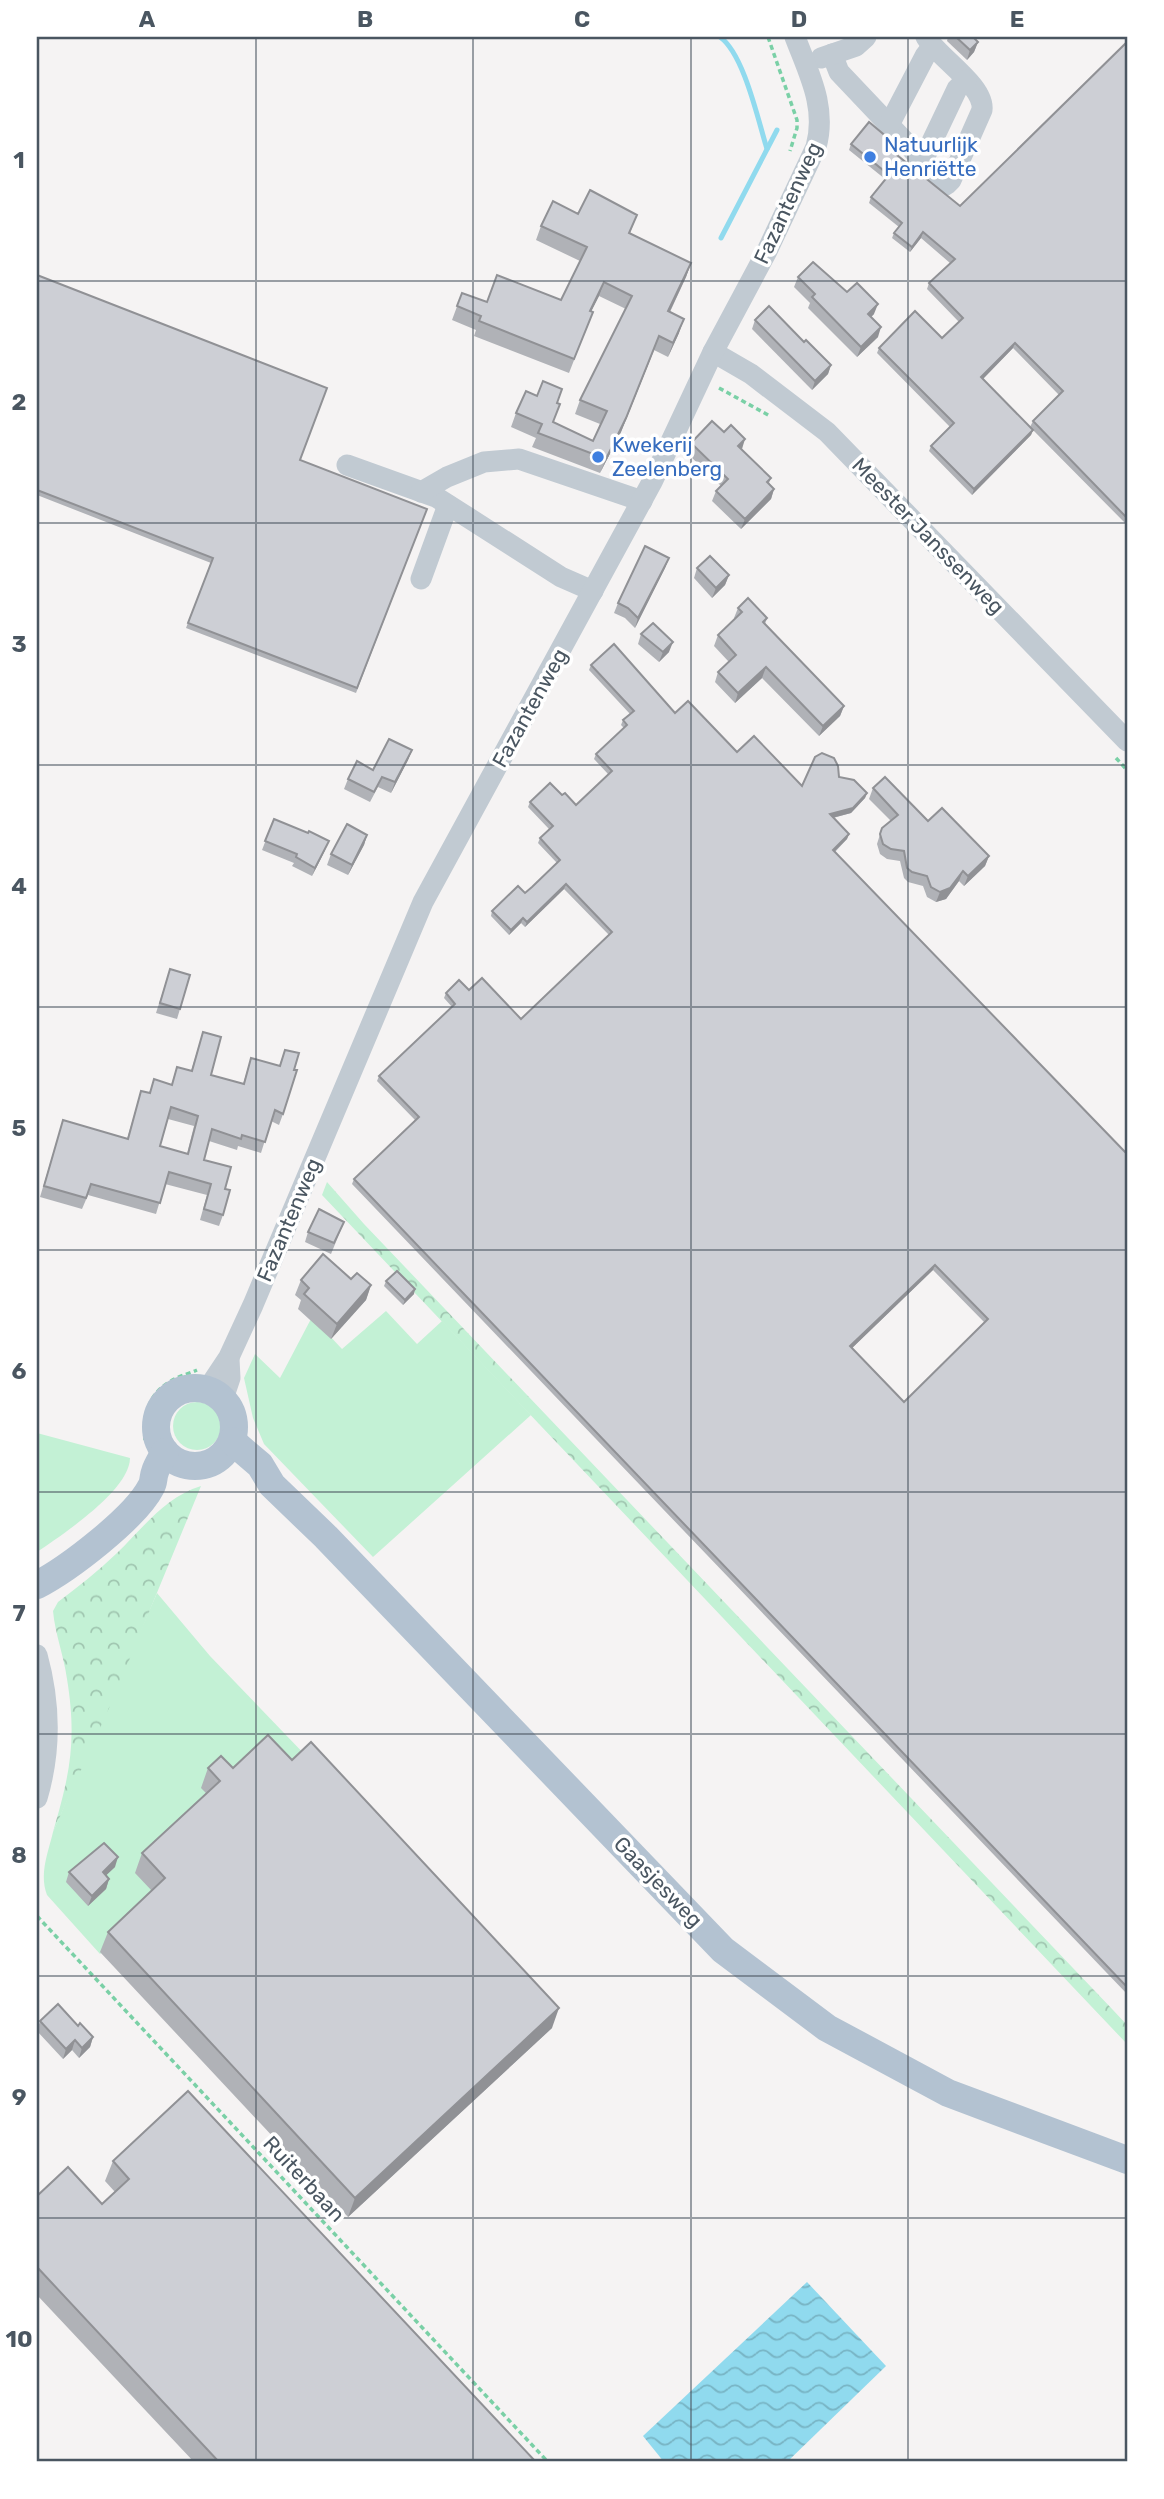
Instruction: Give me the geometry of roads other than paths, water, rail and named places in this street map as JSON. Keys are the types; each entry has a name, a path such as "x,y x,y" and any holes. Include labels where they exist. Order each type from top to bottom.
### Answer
{"main road":[{"path":"185,1389 215,1395 229,1408 233,1420 226,1449 202,1466 174,1458 159,1443 156,1424 161,1407 185,1389"},
{"name":"Gaasjesweg","path":"226,1449 248,1475 272,1485 326,1537 723,1950 827,2028 948,2093 1127,2160"},
{"path":"37,1585 72,1563 108,1533 142,1500 153,1485 155,1472 174,1458"}],"street":[{"name":"Fazantenweg","path":"215,1395 230,1378 229,1357 423,902 642,501 816,147 821,130 820,108 795,37"},
{"path":"806,64 856,46 866,37"},
{"path":"832,54 839,72 889,125 946,184 951,180 982,110 982,98 929,42 925,56 889,125"},
{"path":"922,159 957,89 967,80"},
{"name":"Meester Janssenweg","path":"713,352 751,373 827,432 1127,741"},
{"path":"421,492 447,477 484,462 519,459 642,501"},
{"path":"347,465 421,492 448,505 561,576 593,591"},
{"path":"421,579 448,505"},
{"path":"37,1655 44,1683 47,1714 46,1749 37,1798"}],"water":[{"path":"807,2282 886,2366 787,2462 664,2462 643,2436"}],"waterway":[{"path":"720,37 729,46 743,72 767,149"},
{"path":"721,238 777,130"}],"place":[{"name":"Natuurlijk Henriëtte","path":"870,157"},
{"name":"Kwekerij Zeelenberg","path":"598,457"}]}
